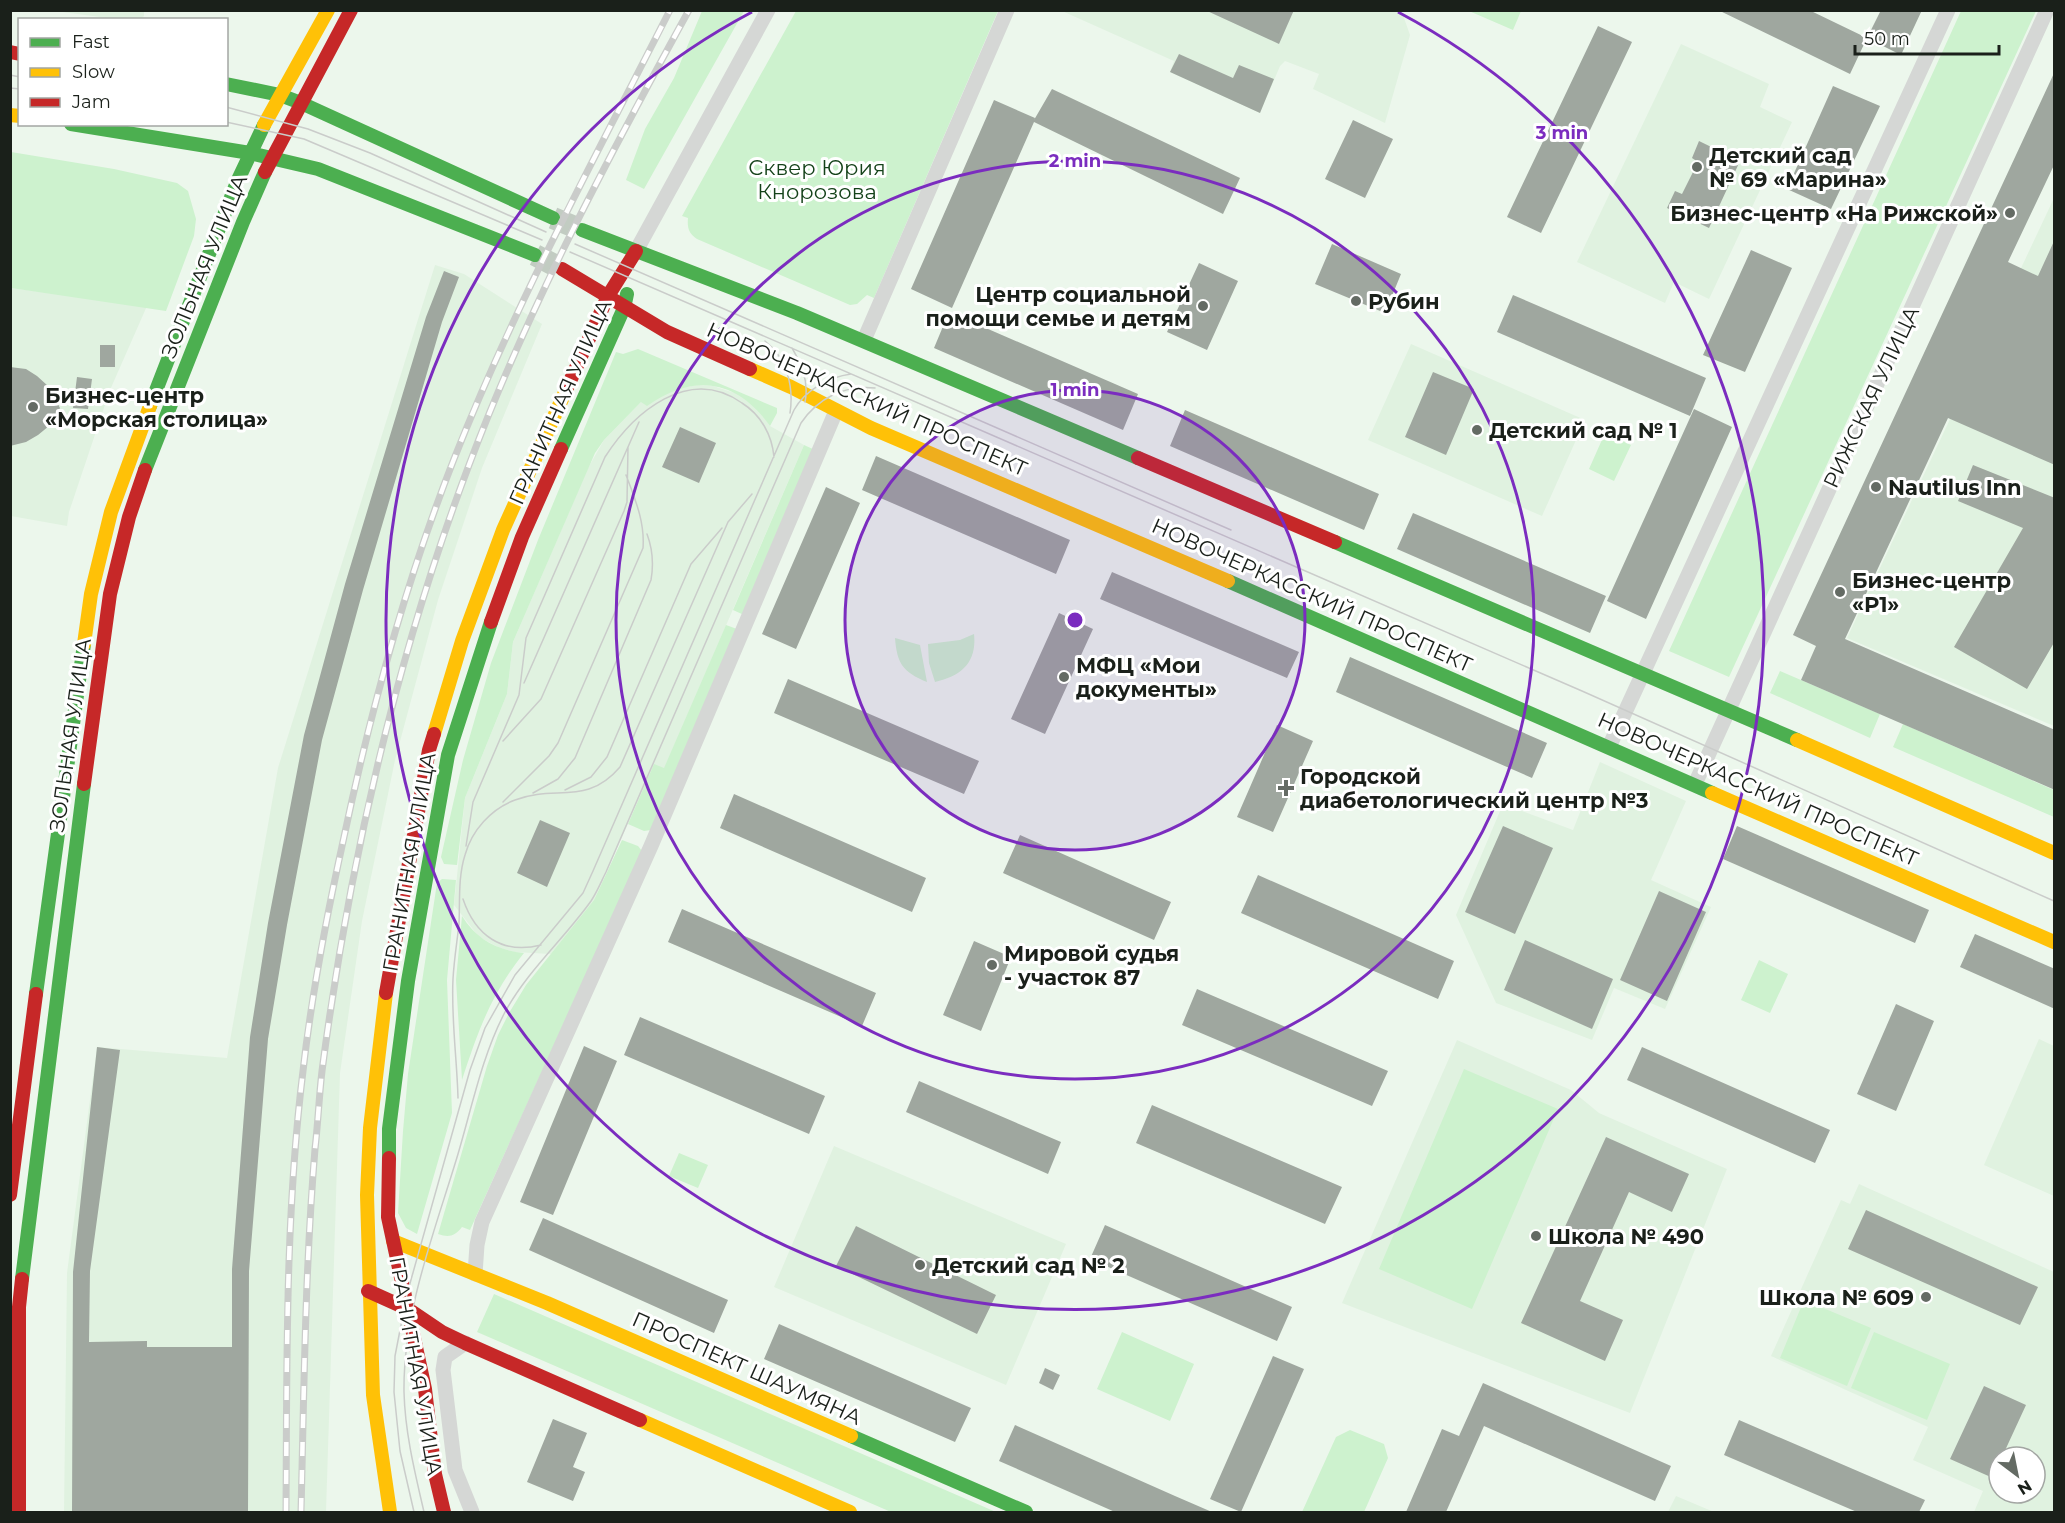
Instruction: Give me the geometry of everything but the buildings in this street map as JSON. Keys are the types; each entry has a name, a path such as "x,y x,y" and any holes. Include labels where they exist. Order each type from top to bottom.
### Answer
{"street":[{"name":"ЗОЛЬНАЯ УЛИЦА","path":"10,1195 49,891 91,594 111,512 128,462 237,182 280,96 328,10"},
{"name":"ЗОЛЬНАЯ УЛИЦА","path":"19,1512 19,1307 69,894 110,594 129,517 146,468 243,222 271,158 351,10"},
{"name":"ГРАНИТНАЯ УЛИЦА","path":"444,1512 435,1474 425,1389 408,1309 384,1283 367,1195 370,1128 388,980 429,750 462,641 502,530 608,296 636,251 768,10"},
{"path":"864,340 1007,10"},
{"path":"1609,747 1948,10"},
{"name":"РИЖСКАЯ УЛИЦА","path":"1695,784 2047,10"},
{"path":"228,84 301,103 550,217"},
{"path":"83,126 250,153 318,169 532,253"},
{"path":"582,230 864,340 1728,710 2055,853"},
{"name":"ГРАНИТНАЯ УЛИЦА","path":"390,1512 373,1395 384,1283 393,1240 387,1197 389,1129 408,981 448,755 483,644 522,537 624,308 632,280 636,251"},
{"name":"НОВОЧЕРКАССКИЙ ПРОСПЕКТ","path":"562,269 667,332 791,387 872,428 2055,942"},
{"path":"475,1274 477,1245 482,1222 651,846 836,411"},
{"name":"ПРОСПЕКТ ШАУМЯНА","path":"393,1240 1026,1512"},
{"path":"450,1263 420,1270 384,1283 408,1309 442,1332 850,1512"},
{"name":"ГРАНИТНАЯ УЛИЦА","path":"465,1343 445,1357 442,1370 455,1470 472,1512"},
{"path":"435,1474 455,1470"}],"shaded area":[{"path":"55,11 144,11 142,18 108,18"},
{"path":"1062,11 1399,11 1403,15 1410,35 1385,123 1313,89 1319,74 1285,61 1280,66 1260,113 1170,72 1174,61"},
{"name":"Детский сад № 69 «Марина»","path":"1681,44 1769,84 1760,107 1792,122 1709,299 1674,282 1665,303 1577,262"},
{"path":"2054,198 2054,726 1847,638"},
{"path":"435,265 464,274 542,324 482,468 438,600 395,760 362,921 340,1073 326,1512 64,1512 67,1273 97,1047 227,1058 278,768"},
{"path":"11,288 147,306 110,390 69,512 67,526 11,516"},
{"name":"Детский сад № 1","path":"1411,344 1585,420 1542,516 1368,440"},
{"path":"697,385 713,386 738,394 760,411 770,426 804,445 664,769 654,765 594,900 551,954 514,952 500,948 479,937 454,905 465,798 507,694 513,642 588,468 604,440 642,401 647,405 662,395"},
{"path":"1600,762 1686,801 1651,880 1711,907 1665,1009 1614,988 1592,1040 1496,1003 1456,915 1503,804 1573,830"},
{"path":"2039,1039 2054,1046 2054,1196 1984,1165"},
{"name":"Школа № 490","path":"1457,1040 1571,1090 1599,1113 1727,1169 1630,1413 1342,1303"},
{"name":"Детский сад № 2","path":"834,1146 1066,1244 1006,1385 774,1287"},
{"name":"Школа № 609","path":"1859,1184 2054,1272 2054,1512 1974,1512 1983,1491 1913,1460 1928,1427 1771,1356 1841,1200 1850,1204"},
{"path":"1676,1496 1714,1512 1668,1512"}],"green space":[{"path":"702,11 744,11 644,189 626,180 645,129 674,78"},
{"name":"Сквер Юрия Кнорозова","path":"796,11 998,11 874,298 867,295 857,304 850,305 697,239 689,230 688,218 682,216"},
{"path":"1469,11 1521,11 1513,30"},
{"path":"1961,11 2036,11 1729,677 1669,651"},
{"path":"11,152 114,169 177,183 188,191 196,219 194,236 166,311 11,288"},
{"path":"638,349 777,408 777,413 770,426 757,410 729,390 697,385 664,395 647,406 641,402 604,440 595,453 513,642 507,694 465,798 457,865 444,864 441,857 463,760 491,663 538,540 616,352 623,354"},
{"path":"1605,433 1631,445 1614,481 1589,469"},
{"path":"804,445 815,450 744,615 733,610"},
{"path":"726,625 737,629 651,830 644,831 628,824 654,764 664,768"},
{"path":"974,634 973,652 966,666 953,676 935,682 929,663 928,644 960,640"},
{"path":"895,638 920,645 927,682 912,675 903,666 897,654"},
{"path":"1780,671 1880,714 1870,738 1770,693"},
{"path":"1903,724 2054,790 2054,817 1893,747"},
{"path":"622,840 638,846 642,851 470,1230 462,1227 452,1235 438,1234 498,1035 526,985 594,900"},
{"path":"442,879 456,880 447,980 452,1113 417,1234 406,1228 398,1213 403,1131 408,1074 437,883"},
{"path":"462,916 474,931 488,942 524,953 494,998 462,1080 456,980"},
{"path":"1759,960 1788,974 1770,1013 1741,1000"},
{"path":"1464,1069 1558,1109 1472,1309 1379,1269"},
{"path":"679,1153 708,1165 698,1188 669,1176"},
{"path":"494,1294 996,1512 891,1512 477,1332"},
{"path":"1804,1300 1871,1328 1847,1386 1780,1358"},
{"path":"1122,1332 1194,1364 1170,1421 1097,1389"},
{"path":"1874,1332 1950,1364 1927,1420 1851,1388"},
{"path":"1350,1430 1384,1444 1388,1458 1364,1512 1302,1512 1336,1437"}],"tunnel":[{"path":"553,218 582,230"},
{"path":"535,255 562,269"}],"tram line":[{"path":"10,75 18,77"},
{"path":"10,88 18,89"},
{"path":"228,108 308,129 370,153 546,232"},
{"path":"228,122 304,139 542,240"},
{"path":"575,244 1231,530"},
{"path":"570,252 1582,691 2054,901"},
{"path":"765,341 784,364 790,383 790,413"},
{"path":"792,348 804,374 805,402"},
{"path":"414,1512 400,1451 394,1392 395,1356 407,1294 470,1070 485,1028 515,975 583,893 794,410 804,396 818,386 834,378 851,374"},
{"path":"424,1512 406,1423 405,1361 409,1331 422,1271 490,1046 505,1012 524,982 597,891 801,423 815,407 833,395 853,389 875,388"},
{"path":"466,846 473,802 519,695 526,638 605,457 617,440 647,410 664,399 683,392 702,389 722,393 742,403 755,413 768,433 774,457"},
{"path":"524,683 639,422"},
{"path":"503,741 541,699 624,511 627,502 628,447"},
{"path":"503,802 549,756 558,743 643,548 641,520 626,475"},
{"path":"458,1098 453,979 459,924 461,872 472,837 490,815 506,804 530,796 582,791 595,787 620,767 728,522 752,494"},
{"path":"565,790 591,777 607,757 691,564 722,528"},
{"path":"533,793 558,779 575,758 651,580 652,557 647,534"},
{"path":"463,899 475,923 492,939 514,947 541,945"}],"railway":[{"path":"286,1512 290,1236 303,1071 315,983 332,895 378,693 420,552 478,401 529,288 670,10"},
{"path":"301,1512 309,1240 322,1071 333,994 361,840 397,688 443,539 492,406 571,234 689,10"}],"traffic: fast":[{"path":"228,84 280,95 301,103 553,218"},
{"path":"150,406 237,182 264,125"},
{"path":"83,126 250,153 318,169 535,255"},
{"path":"145,470 265,172"},
{"path":"582,230 797,313 1138,458"},
{"path":"561,449 624,308 627,294"},
{"path":"1335,542 1797,740"},
{"path":"1228,581 1712,793"},
{"path":"389,1158 389,1129 408,981 448,755 491,622"},
{"path":"36,994 84,644"},
{"path":"22,1279 84,784"},
{"path":"851,1436 1026,1512"}],"traffic: slow":[{"path":"264,125 328,10"},
{"path":"10,115 18,116"},
{"path":"750,369 871,428 1228,581"},
{"path":"434,734 462,641 503,530 567,388"},
{"path":"84,644 91,594 111,512 150,406"},
{"path":"1797,740 2054,853"},
{"path":"1712,793 2054,942"},
{"path":"386,993 370,1128 367,1195 373,1395 390,1512"},
{"path":"393,1241 547,1303 851,1436"},
{"path":"640,1420 850,1512"}],"traffic: jam":[{"path":"265,172 351,10"},
{"path":"10,52 18,54"},
{"path":"567,388 608,296 636,251"},
{"path":"562,269 667,332 750,369"},
{"path":"491,622 522,537 561,449"},
{"path":"1138,458 1335,542"},
{"path":"84,784 110,594 129,517 145,470"},
{"path":"386,993 429,750 434,734"},
{"path":"10,1195 36,994"},
{"path":"389,1158 388,1217 425,1389 435,1474 444,1512"},
{"path":"19,1512 19,1307 22,1279"},
{"path":"368,1291 408,1309 442,1332 465,1343 640,1420"}],"place":[{"name":"Детский сад № 69 «Марина»","path":"1697,167"},
{"name":"Бизнес-центр «На Рижской»","path":"2010,213"},
{"name":"Рубин","path":"1356,301"},
{"name":"Центр социальной помощи семье и детям","path":"1203,306"},
{"name":"Бизнес-центр «Морская столица»","path":"33,407"},
{"name":"Детский сад № 1","path":"1477,430"},
{"name":"Nautilus Inn","path":"1876,487"},
{"name":"Бизнес-центр «Р1»","path":"1840,592"},
{"name":"МФЦ «Мои документы»","path":"1064,677"},
{"name":"Городской диабетологический центр №3","path":"1286,788"},
{"name":"Мировой судья - участок 87","path":"992,965"},
{"name":"Школа № 490","path":"1536,1236"},
{"name":"Детский сад № 2","path":"920,1265"},
{"name":"Школа № 609","path":"1926,1297"}]}
